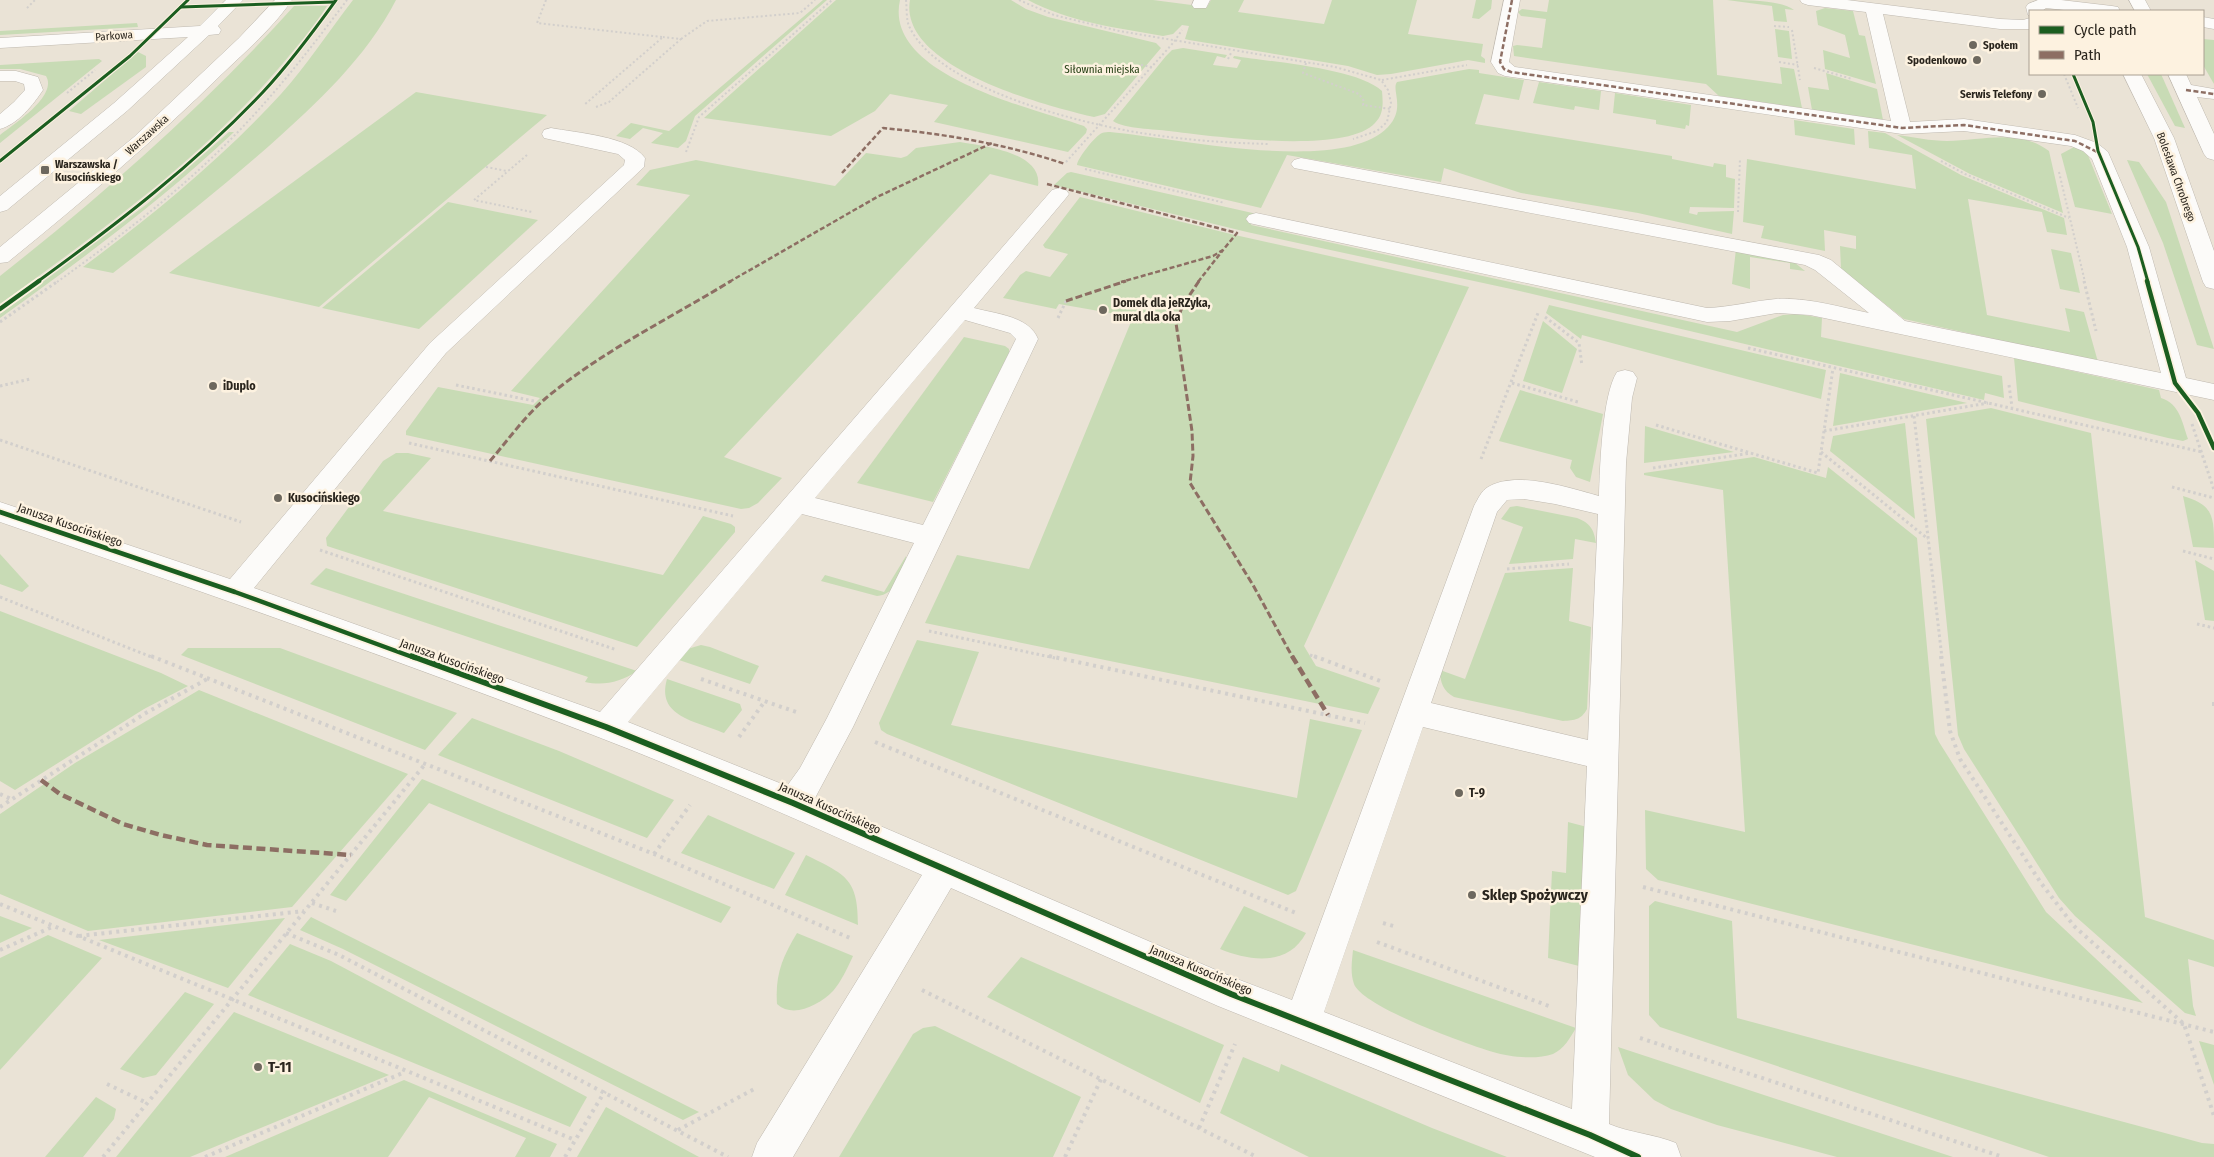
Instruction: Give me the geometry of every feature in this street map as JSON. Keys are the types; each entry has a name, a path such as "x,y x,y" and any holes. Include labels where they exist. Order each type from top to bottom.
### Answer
{"street":[{"path":"0,206 74,147 163,69 235,0"},
{"name":"Warszawska","path":"0,257 112,166 201,85 284,0"},
{"path":"1512,0 1500,62 1504,69 1894,127 1964,125 2065,139 2090,147 2101,156 2138,247 2176,383"},
{"path":"1808,0 2000,24 2029,24"},
{"path":"2038,5 2092,7 2107,10"},
{"path":"1873,8 1894,127"},
{"name":"Parkowa","path":"0,43 205,30 257,29"},
{"path":"153,33 164,44 166,49 163,69"},
{"name":"Bolesława Chrobrego","path":"2132,75 2164,138 2214,282"},
{"path":"2178,75 2214,154"},
{"path":"0,76 16,76 32,81 34,90 21,106 0,123"},
{"path":"2186,90 2214,94"},
{"path":"235,592 452,333 634,167 635,158 625,150 551,134"},
{"path":"1301,164 1737,244 1806,259 1822,265 1900,326"},
{"path":"606,727 1059,194"},
{"path":"1256,219 1707,315 1730,314 1791,305 2214,392"},
{"path":"794,803 811,778 838,727 1027,339 1025,334 1018,328 959,311"},
{"path":"1614,1146 1594,1023 1611,508 1617,414 1625,378"},
{"path":"1302,1023 1484,512 1491,499 1500,492 1514,490 1534,491 1611,508"},
{"path":"797,503 930,537"},
{"name":"Janusza Kusocińskiego","path":"0,512 235,592 606,727 794,803 944,870 1302,1023 1614,1146 1662,1157"},
{"path":"1414,712 1604,757"},
{"path":"771,1157 944,870"}],"path":[{"path":"0,322 106,246 202,168 272,95 347,0"},
{"path":"590,109 609,102 681,39 707,22 800,13 815,0"},
{"path":"686,152 699,117 832,0"},
{"path":"906,0 906,18 912,35 948,69 1007,96 1044,110 1101,125 1188,139 1275,144"},
{"path":"1019,0 1037,9 1071,20 1174,42 1351,70 1381,80 1466,65 1508,70"},
{"path":"1065,164 1174,42 1201,2"},
{"path":"1791,19 1807,115"},
{"path":"1774,26 1792,28"},
{"path":"663,37 681,39"},
{"path":"1228,59 1232,51"},
{"path":"1306,62 1303,73 1359,94 1364,101 1363,105 1391,109"},
{"path":"1779,62 1798,64"},
{"path":"1141,65 1152,67"},
{"path":"1350,140 1383,126 1391,109 1392,98 1389,90 1381,80"},
{"path":"1894,127 1889,133 1965,174 2070,219"},
{"path":"2065,139 2054,149 2106,369"},
{"path":"1737,244 1740,158"},
{"path":"486,167 508,171"},
{"path":"1083,169 1261,212 1256,219"},
{"path":"1485,449 1541,306"},
{"path":"1539,312 1579,344 1582,366"},
{"path":"1512,383 1818,473 1833,368"},
{"path":"0,386 30,379"},
{"path":"2176,383 2168,392 2169,397 2177,401 2187,411 2214,490"},
{"path":"453,385 534,400"},
{"path":"1824,431 1992,403"},
{"path":"1914,416 1950,731 1960,759 2040,883 2074,926 2184,1024 2214,1116"},
{"path":"0,440 838,727 1336,927 1594,1023 2003,1157"},
{"path":"400,442 736,516"},
{"path":"1821,452 1928,539"},
{"path":"1647,469 1751,453"},
{"path":"2172,487 2214,498"},
{"path":"2183,551 2214,559"},
{"path":"1507,569 1573,564"},
{"path":"0,597 654,854 893,957 917,988 1257,1157"},
{"path":"2197,624 2214,628"},
{"path":"920,629 1366,723"},
{"path":"1310,655 1382,682"},
{"path":"0,807 144,714 209,678"},
{"path":"103,1157 426,763"},
{"path":"0,794 11,799"},
{"path":"1635,885 2214,1032"},
{"path":"312,902 336,911"},
{"path":"0,904 231,1001 575,1140"},
{"path":"78,936 304,911"},
{"path":"1378,921 1397,927"},
{"path":"0,950 52,926"},
{"path":"286,933 339,955 728,1157"},
{"path":"1198,1128 1236,1044"},
{"path":"206,1157 406,1072"},
{"path":"1065,1157 1101,1079"},
{"path":"107,1084 147,1103"},
{"path":"678,1130 759,1086"},
{"path":"565,1157 604,1091"}],"green space":[{"path":"353,0 396,0 370,41 339,79 322,96 287,130 231,179 113,273 83,267 186,185 235,141 281,94"},
{"path":"823,0 827,0 695,116 686,141 678,148 651,143 663,133 643,128 630,139 616,136 631,123 669,131"},
{"path":"836,0 900,0 901,26 915,49 938,69 967,85 999,98 1084,126 1087,129 1086,133 1068,152 934,122 948,105 890,94 875,111 831,136 704,118"},
{"name":"Siłownia miejska","path":"910,0 1011,0 1026,9 1048,17 1156,43 1161,48 1105,114 1094,117 1012,93 979,80 950,64 927,45 912,24"},
{"path":"1028,0 1153,0 1207,7 1211,0 1244,0 1238,12 1324,24 1332,0 1417,0 1408,34 1483,44 1481,56 1485,59 1485,63 1468,60 1377,75 1348,66 1185,39 1189,26 1182,25 1173,34 1163,36 1111,27 1060,14"},
{"path":"1476,0 1492,0 1491,9 1479,19 1472,18"},
{"path":"1549,0 1713,0 1717,75 1782,84 1780,67 1794,69 1802,108 1719,96 1706,84 1514,56 1513,46 1542,48 1546,19 1521,16 1518,12 1522,9 1547,12"},
{"path":"1727,0 1773,2 1794,10 1785,9 1787,22 1774,21 1772,6"},
{"path":"294,6 327,6 297,46 247,103 215,135 146,194 0,304 0,276 78,213 153,147 225,79"},
{"path":"1825,8 1853,11 1859,35 1865,36 1876,84 1825,69 1823,50 1850,58 1845,35 1818,25 1816,11"},
{"path":"137,23 138,27 0,35 0,31"},
{"path":"1775,29 1789,31 1792,59 1778,57"},
{"path":"2204,39 2214,40 2214,84 2204,67"},
{"path":"1183,48 1227,55 1225,58 1217,56 1213,65 1237,68 1241,60 1233,58 1234,56 1312,67 1354,77 1370,83 1382,91 1383,104 1381,112 1375,123 1360,133 1308,141 1277,141 1215,136 1132,127 1113,121 1166,56 1172,50"},
{"path":"138,52 146,56 146,67 81,114 69,111"},
{"path":"99,59 102,61 0,143 0,135 33,109 46,92 48,84 46,76 20,69 0,69 0,65"},
{"path":"1469,69 1479,70 1479,73 1524,80 1519,100 1484,94 1475,124 1672,156 1672,159 1713,167 1714,163 1726,165 1726,177 1735,179 1734,208 1690,207 1689,213 1697,215 1698,212 1734,211 1732,234 1638,213 1521,193 1444,168 1441,182 1287,155 1261,208 1077,165 1091,143 1099,135 1106,132 1255,150 1296,151 1334,149 1366,141 1388,127 1396,113 1397,82"},
{"path":"1826,73 1877,89 1883,120 1812,110 1808,87 1829,90"},
{"path":"2148,75 2161,75 2185,128 2175,126"},
{"path":"1539,82 1601,91 1599,110 1575,106 1574,110 1533,103"},
{"path":"416,92 547,115 319,307 169,273"},
{"path":"1615,93 1691,105 1689,126 1686,125 1685,129 1656,124 1656,120 1613,113"},
{"path":"1794,120 1854,129 1855,145 1795,135"},
{"path":"1868,131 1885,133 1961,175 2064,218 2067,235 2047,232 2042,212 1968,199 1987,315 2070,332 2065,308 2084,312 2098,362 1904,319 1841,269 1840,246 1856,249 1856,236 1824,230 1825,251 1761,238 1764,226 1743,222 1747,159 1916,189 1912,155 1869,148"},
{"path":"229,132 234,132 149,206 0,318 0,314 147,204"},
{"path":"1897,135 1947,141 2000,137 2026,140 2038,144 2049,151 2063,213 1970,174"},
{"path":"960,142 996,149 1022,158 1031,165 1037,175 1038,186 990,174 724,457 782,478 758,503 749,508 741,509 406,435 406,431 438,387 533,405 540,398 511,391 690,195 636,185 650,170 696,160 835,186 866,153 901,158 907,156 916,148"},
{"path":"2074,147 2087,153 2112,214 2075,207 2061,154"},
{"path":"2127,160 2139,162 2166,202 2214,349 2197,345 2163,243"},
{"path":"1071,172 1257,214 1251,225 1737,332 1783,315 1798,314 1822,318 1821,337 2002,376 2004,398 1985,393 1984,400 1511,289 1247,232 1054,185 1067,173"},
{"path":"1080,197 1235,235 1469,287 1304,646 1316,666 1380,688 1368,714 925,623 957,555 1029,569 1133,317 1059,304 1056,309 1003,298 1020,275 1026,271 1050,277 1068,254 1045,248 1043,245"},
{"path":"448,202 538,220 419,329 322,308"},
{"path":"1736,249 1794,262 1805,271 1790,269 1790,263 1750,257 1750,289 1732,284"},
{"path":"2051,249 2071,253 2080,293 2060,289"},
{"path":"1549,305 1826,370 1821,399 1582,335 1581,339 1546,313"},
{"path":"1543,321 1577,349 1562,393 1523,381"},
{"path":"964,337 1005,346 1009,349 1009,353 933,502 857,483"},
{"path":"2014,358 2159,390 2161,398 2172,405 2179,414 2188,439 2183,441 2168,438 2018,401"},
{"path":"1840,373 1967,403 1833,426"},
{"path":"1520,390 1603,414 1590,482 1576,477 1570,468 1572,460 1499,441"},
{"path":"1991,408 2091,433 2145,917 2214,940 2214,967 2188,959 2193,1006 2196,1016 2185,1013 2075,916 2059,898 1964,749 1958,735 1926,419"},
{"path":"1905,423 1915,519 1830,451 1833,436"},
{"path":"1645,426 1734,452 1644,463"},
{"path":"396,453 408,453 431,458 383,511 663,575 703,516 731,524 735,527 735,532 637,647 327,546 326,538 383,461"},
{"path":"1754,457 1826,478 1828,467 1917,538 1935,734 2046,912 2143,1003 1658,880 1646,869 1645,810 1745,832 1723,490 1644,475 1644,473"},
{"path":"2183,496 2201,504 2210,514 2214,528 2214,548 2193,547"},
{"path":"1517,506 1577,518 1591,527 1596,543 1575,539 1573,559 1509,564 1523,527 1501,519 1510,507"},
{"path":"0,554 29,586 22,592 0,584"},
{"path":"906,556 904,569 898,582 889,592 883,595 877,596 821,581 825,575 884,592"},
{"path":"2195,560 2214,571 2214,621 2205,620"},
{"path":"326,568 637,671 625,678 612,682 599,684 585,682 588,677 310,584"},
{"path":"1573,568 1569,621 1591,627 1587,709 1580,717 1574,720 1563,721 1454,697 1447,692 1442,682 1440,670 1465,679 1505,573"},
{"path":"0,611 161,673 188,686 144,709 15,790 0,781"},
{"path":"917,640 979,652 951,725 1297,798 1310,719 1362,730 1296,891 1288,895 887,734 881,730 879,723"},
{"path":"701,645 759,666 750,684 676,659 684,650"},
{"path":"188,648 280,648 457,713 425,750 181,655"},
{"path":"667,679 740,704 742,710 724,733 691,721 673,710 667,702 665,692"},
{"path":"199,690 408,774 292,907 88,931 0,894 0,814 75,763"},
{"path":"472,718 559,751 674,800 647,838 438,755"},
{"path":"422,779 731,907 721,923 429,803 346,901 330,895"},
{"path":"708,815 795,853 774,889 681,853"},
{"path":"1568,822 1587,827 1579,966 1548,958 1552,871 1566,873"},
{"path":"806,855 831,868 847,880 856,897 858,925 785,895"},
{"path":"1655,901 1732,921 1737,1018 2202,1143 2214,1144 2214,1157 2049,1157 1660,1027 1649,1015 1649,906"},
{"path":"1244,906 1306,933 1289,952 1279,956 1255,958 1220,949"},
{"path":"0,916 32,928 0,943"},
{"path":"311,917 699,1112 683,1120 343,949 300,930"},
{"path":"285,918 228,988 99,940"},
{"path":"797,933 853,956 847,970 833,991 813,1005 798,1010 791,1010 777,1004 777,984 778,975 787,951"},
{"path":"48,935 102,958 0,1070 0,958"},
{"path":"290,944 331,961 587,1097 570,1127 248,995"},
{"path":"1353,950 1576,1028 1560,1049 1546,1056 1515,1056 1480,1048 1395,1014 1361,993 1353,980"},
{"path":"1021,957 1224,1045 1200,1103 987,997"},
{"path":"185,992 214,1004 156,1075 143,1078 120,1069"},
{"path":"234,1012 389,1075 190,1157 116,1157"},
{"path":"935,1026 1081,1097 1053,1157 839,1157 913,1034 923,1028"},
{"path":"2199,1041 2214,1045 2214,1085"},
{"path":"1618,1047 1953,1157 1837,1157 1717,1125 1671,1109 1654,1100 1628,1075"},
{"path":"1243,1057 1279,1072 1281,1064 1432,1128 1507,1157 1309,1157 1220,1113"},
{"path":"404,1080 557,1144 550,1157 515,1157 526,1138 429,1097 388,1157 225,1157"},
{"path":"96,1097 116,1109 114,1119 83,1157 45,1157"},
{"path":"606,1107 699,1157 577,1157"}],"marked path":[{"path":"1512,0 1500,62 1504,69 1511,72 1902,128 1964,125 2075,141 2099,153"},
{"path":"2186,90 2214,94"},
{"path":"842,173 883,128 975,140 1043,156 1065,164"},
{"path":"490,461 545,399 606,357 840,217 915,178 992,143"},
{"path":"1047,184 1237,233 1223,250 1213,256 1098,289 1066,301"},
{"path":"1223,250 1189,295 1176,323 1192,431 1193,456 1190,483 1253,585 1304,678 1328,715"},
{"path":"41,780 60,794 123,824 161,835 207,845 351,855"}],"cycle path":[{"path":"0,161 130,56 188,0"},
{"path":"0,309 137,207 202,152 273,81 336,0"},
{"path":"181,7 334,2"},
{"path":"2073,75 2093,122 2098,142 2098,151 2138,247 2175,383 2198,413 2214,448"},
{"path":"0,512 235,592 606,727 793,803 1231,994 1590,1135 1638,1157"}],"place":[{"name":"Społem","path":"1973,45"},
{"name":"Spodenkowo","path":"1977,60"},
{"name":"Serwis Telefony","path":"2042,94"},
{"name":"Warszawska / Kusocińskiego","path":"45,170"},
{"name":"Domek dla jeRZyka, mural dla oka","path":"1103,310"},
{"name":"iDuplo","path":"213,386"},
{"name":"Kusocińskiego","path":"278,498"},
{"name":"T-9","path":"1459,793"},
{"name":"Sklep Spożywczy","path":"1472,895"},
{"name":"T-11","path":"258,1067"}]}
